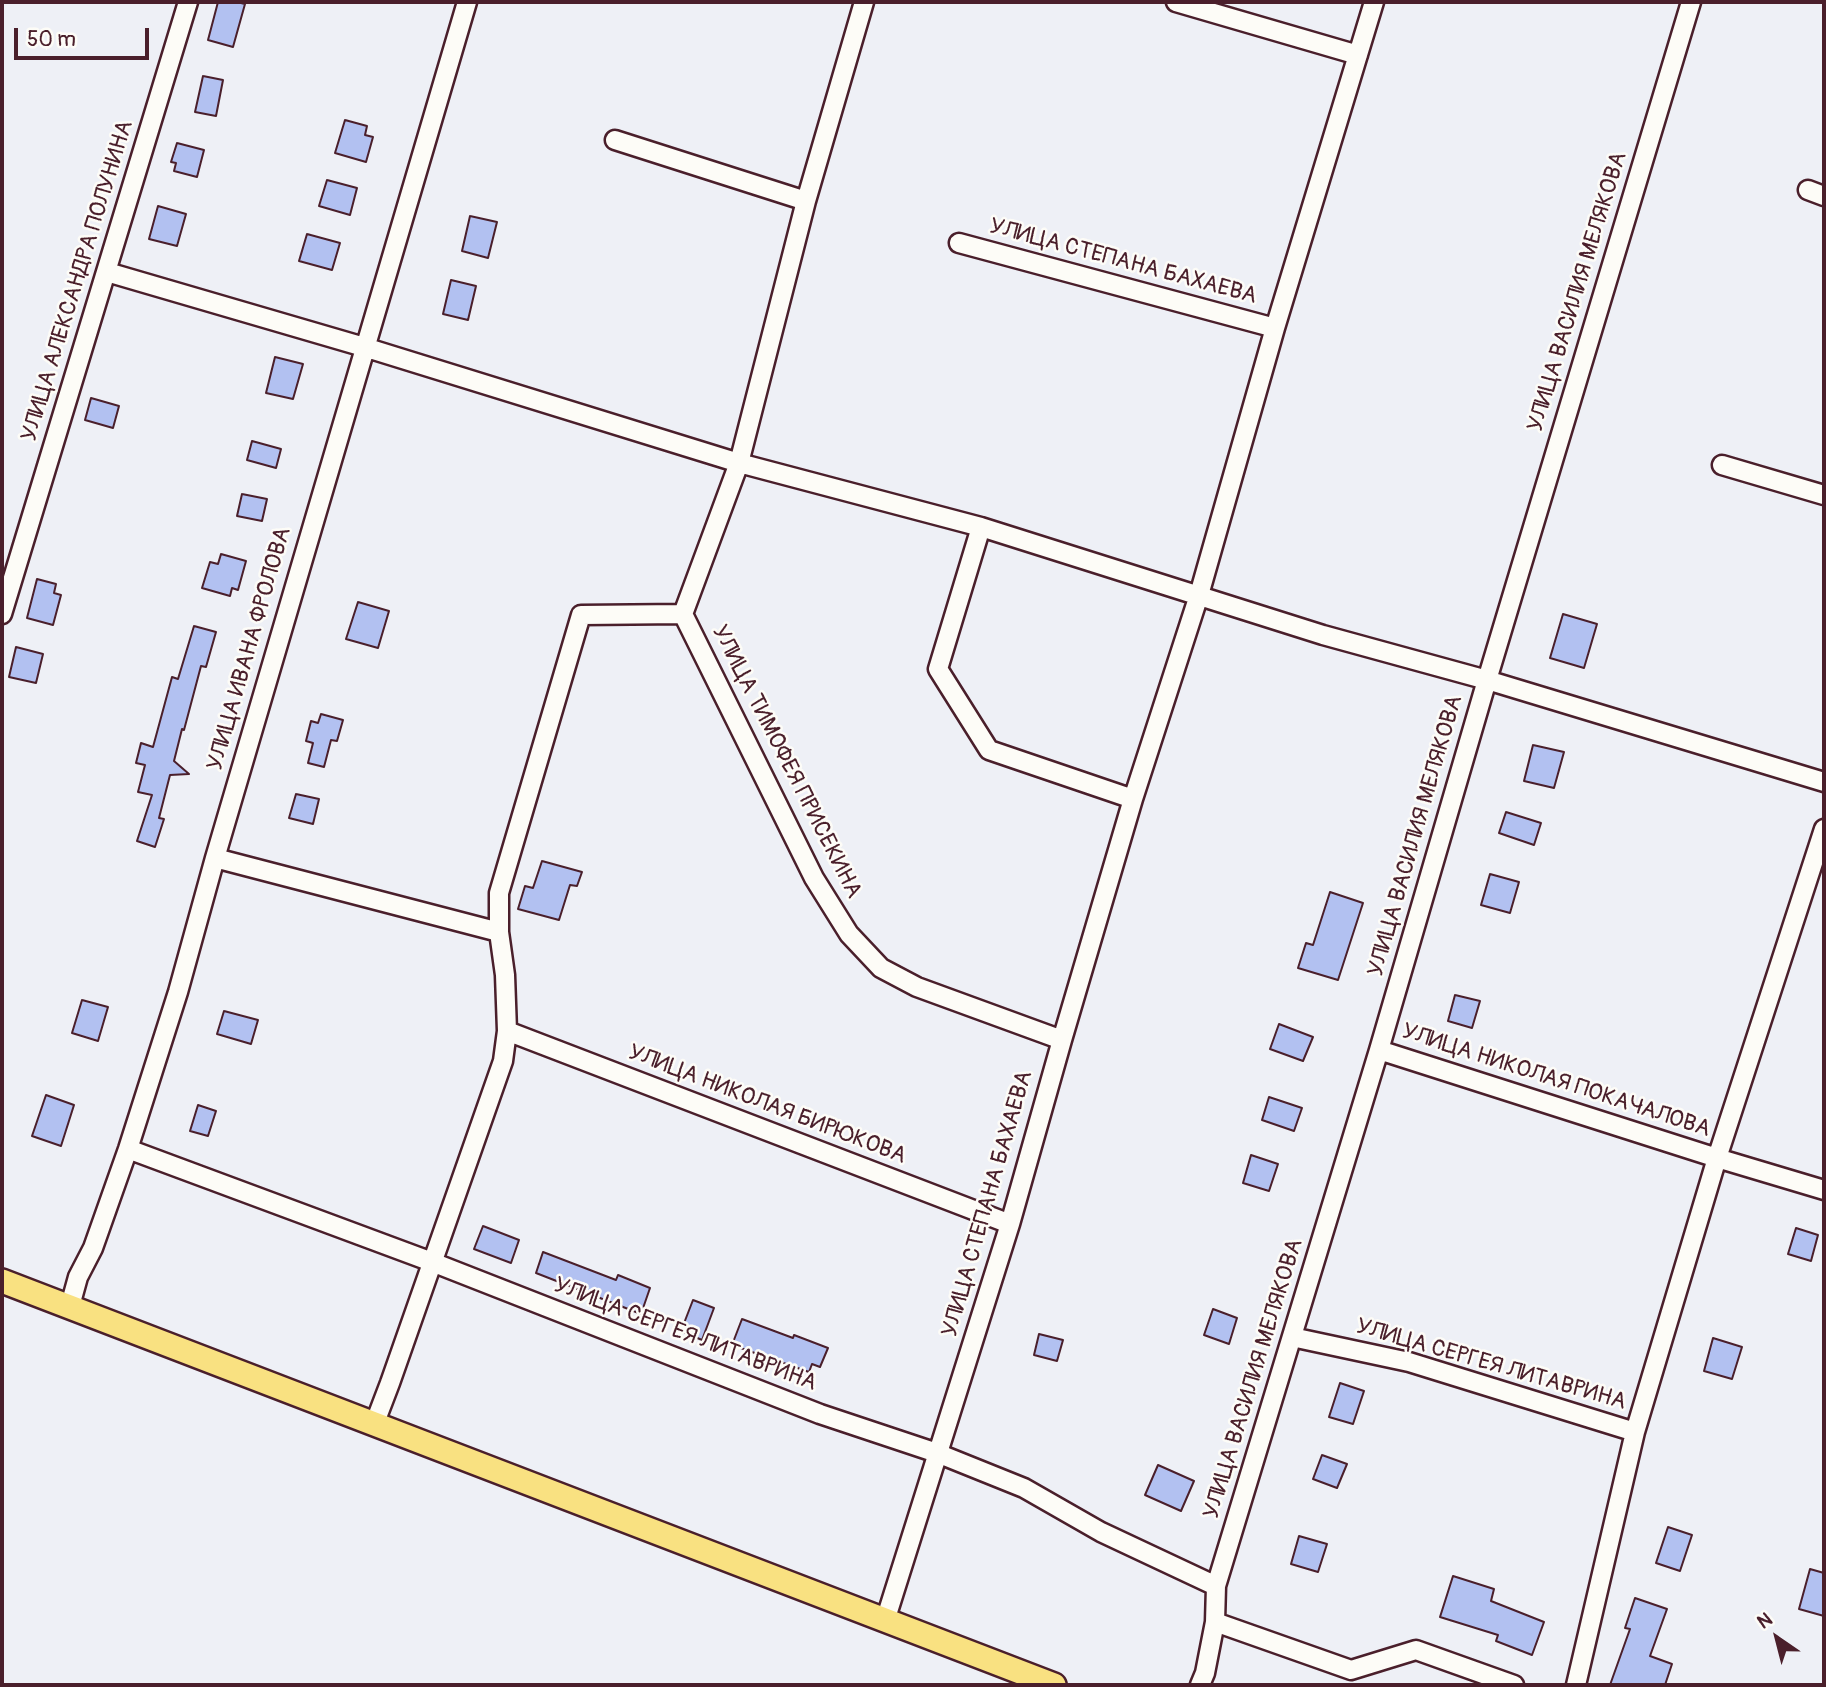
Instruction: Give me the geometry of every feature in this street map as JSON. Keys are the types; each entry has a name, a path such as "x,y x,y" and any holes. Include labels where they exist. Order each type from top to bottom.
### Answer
{"main road":[{"path":"2,1281 1054,1685"}],"street":[{"name":"УЛИЦА АЛЕКСАНДРА ПОЛУНИНА","path":"2,614 188,2"},
{"name":"УЛИЦА ИВАНА ФРОЛОВА","path":"70,1306 78,1277 93,1248 128,1149 178,992 364,347 467,2"},
{"name":"УЛИЦА ТИМОФЕЯ ПРИСЕКИНА","path":"864,2 806,201 739,463 682,614 814,878 849,934 881,968 917,987 1062,1040"},
{"path":"1176,2 1357,55"},
{"name":"УЛИЦА СТЕПАНА БАХАЕВА","path":"886,1621 1010,1224 1133,799 1199,595 1275,328 1374,2"},
{"name":"УЛИЦА ВАСИЛИЯ МЕЛЯКОВА","path":"1200,1685 1215,1622 1216,1586 1380,1050 1487,680 1691,2"},
{"path":"615,140 806,201"},
{"name":"УЛИЦА СТЕПАНА БАХАЕВА","path":"958,243 1275,328"},
{"path":"107,272 364,347 739,463 981,527 1323,635 1487,680 1824,782"},
{"path":"1722,465 1824,495"},
{"path":"981,527 938,669 989,750 1133,799"},
{"path":"374,1425 503,1061 507,1031 505,975 499,932 499,893 581,614 682,614"},
{"name":"УЛИЦА НИКОЛАЯ ПОКАЧАЛОВА","path":"1717,1158 1824,830"},
{"path":"215,858 499,932"},
{"name":"УЛИЦА НИКОЛАЯ БИРЮКОВА","path":"507,1031 1010,1224"},
{"name":"УЛИЦА НИКОЛАЯ ПОКАЧАЛОВА","path":"1380,1050 1824,1190"},
{"name":"УЛИЦА СЕРГЕЯ ЛИТАВРИНА","path":"128,1149 432,1262 820,1414 937,1453 1024,1488 1101,1532 1216,1586"},
{"name":"УЛИЦА СЕРГЕЯ ЛИТАВРИНА","path":"1576,1685 1635,1432 1717,1158"},
{"name":"УЛИЦА СЕРГЕЯ ЛИТАВРИНА","path":"1292,1337 1409,1362 1635,1432"},
{"path":"1215,1622 1351,1670 1416,1650 1514,1685"}],"building":[{"path":"218,2 245,4 233,47 208,40"},
{"path":"203,76 223,80 216,116 195,112"},
{"path":"345,120 367,126 365,135 373,137 366,162 335,153"},
{"path":"177,143 204,150 197,177 174,171 176,163 171,162"},
{"path":"327,180 357,188 350,215 319,206"},
{"path":"158,206 186,214 177,246 149,239"},
{"path":"470,216 497,222 488,258 462,251"},
{"path":"307,234 340,243 332,270 299,261"},
{"path":"451,280 476,286 468,320 443,314"},
{"path":"275,357 303,364 293,399 266,393"},
{"path":"91,398 119,406 113,428 85,420"},
{"path":"252,441 281,449 276,468 247,460"},
{"path":"242,494 267,499 262,521 237,516"},
{"path":"221,554 246,561 238,590 232,588 230,596 202,588 210,562 218,564"},
{"path":"37,579 56,584 54,593 61,595 53,625 27,618"},
{"path":"358,602 389,611 378,648 346,639"},
{"path":"1563,614 1597,624 1584,668 1550,658"},
{"path":"194,626 216,632 206,667 201,666 174,761 189,774 170,775 159,818 164,819 155,847 137,841 152,795 138,792 145,765 136,763 141,743 153,747 172,677 178,679"},
{"path":"16,647 43,654 36,683 9,677"},
{"path":"321,714 343,720 337,741 331,740 324,767 308,763 313,743 306,741 311,721 318,723"},
{"path":"1533,745 1564,752 1554,788 1524,781"},
{"path":"296,794 319,799 313,824 289,818"},
{"path":"1506,812 1541,823 1534,845 1499,833"},
{"path":"542,861 582,872 577,886 570,885 559,920 518,909 525,886 533,888"},
{"path":"1490,874 1519,882 1510,913 1481,905"},
{"path":"1330,892 1363,903 1338,980 1298,968 1306,943 1313,945"},
{"path":"1455,995 1480,1001 1472,1028 1448,1021"},
{"path":"82,1000 108,1007 98,1041 72,1033"},
{"path":"224,1011 258,1020 251,1044 217,1034"},
{"path":"1279,1024 1313,1037 1303,1061 1270,1049"},
{"path":"46,1095 74,1105 61,1146 32,1136"},
{"path":"1269,1097 1302,1108 1294,1131 1262,1120"},
{"path":"198,1105 216,1111 208,1136 190,1131"},
{"path":"1251,1155 1278,1164 1269,1191 1243,1183"},
{"path":"483,1226 519,1240 511,1263 474,1249"},
{"path":"1796,1228 1818,1235 1811,1261 1788,1254"},
{"path":"543,1252 616,1280 618,1275 650,1288 641,1314 536,1273"},
{"path":"693,1300 714,1308 702,1340 681,1331"},
{"path":"1213,1309 1237,1318 1229,1344 1204,1335"},
{"path":"742,1319 828,1348 820,1367 812,1364 809,1372 732,1345"},
{"path":"1039,1334 1063,1340 1057,1361 1034,1355"},
{"path":"1713,1338 1742,1347 1732,1379 1704,1371"},
{"path":"1340,1383 1364,1391 1353,1424 1329,1417"},
{"path":"1322,1455 1347,1464 1337,1488 1313,1479"},
{"path":"1158,1465 1194,1481 1181,1511 1145,1495"},
{"path":"1668,1527 1692,1535 1680,1571 1656,1563"},
{"path":"1299,1536 1327,1544 1318,1572 1291,1564"},
{"path":"1810,1569 1824,1573 1824,1616 1799,1609"},
{"path":"1453,1576 1494,1589 1491,1601 1544,1622 1532,1655 1496,1641 1498,1635 1440,1617"},
{"path":"1635,1598 1667,1609 1650,1656 1672,1664 1665,1685 1610,1685 1630,1629 1625,1628"}]}
